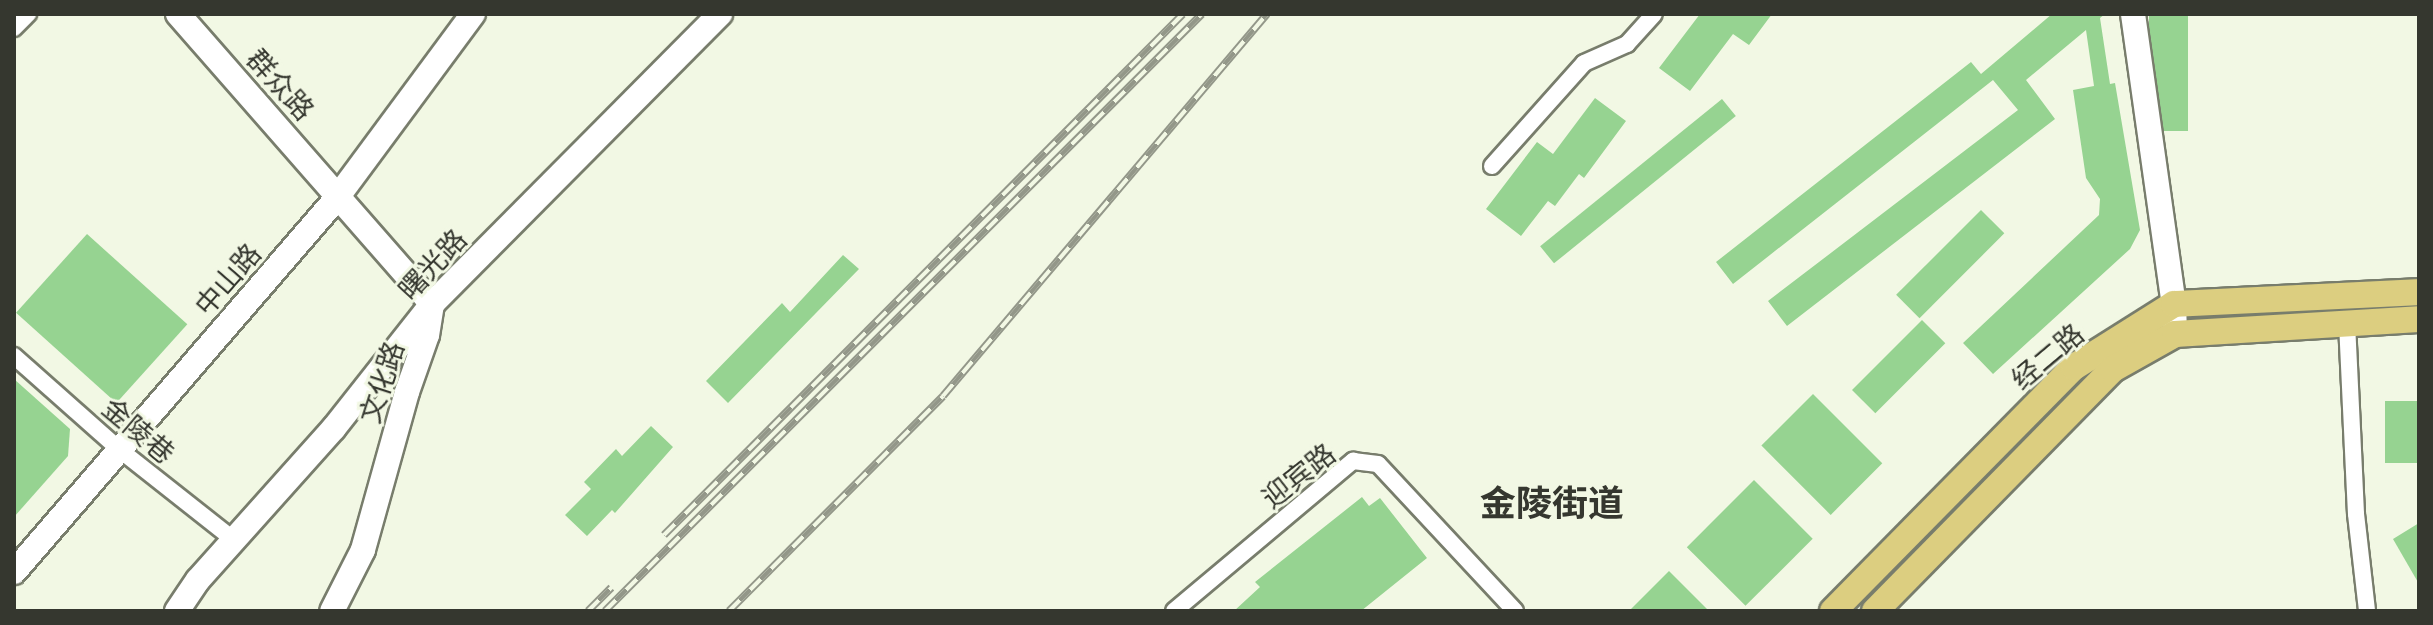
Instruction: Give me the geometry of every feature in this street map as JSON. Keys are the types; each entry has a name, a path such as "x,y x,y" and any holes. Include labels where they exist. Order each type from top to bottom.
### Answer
{"main road":[{"name":"群众路","path":"178,14 339,195"},
{"name":"中山路","path":"14,572 339,195 473,14"},
{"name":"曙光路","path":"177,611 234,540 334,428 432,304 720,14"},
{"path":"2133,14 2174,304 2175,334"},
{"path":"339,195 432,304"},
{"name":"经二路","path":"1833,611 2074,367 2174,304 2419,292"},
{"name":"文化路","path":"332,611 363,550 427,335 432,304"},
{"name":"经二路","path":"1875,611 2103,378 2175,334 2419,319"}],"street":[{"path":"14,28 28,14"},
{"path":"1492,166 1584,63 1627,44 1654,14"},
{"path":"2347,323 2356,514 2367,611"},
{"name":"金陵巷","path":"14,356 120,450 234,540"},
{"name":"迎宾路","path":"1174,611 1353,461 1378,464 1515,611"}],"building":[{"path":"1700,14 1772,14 1749,45 1733,34 1690,91 1659,68"},
{"path":"2052,14 2105,14 2100,18 2110,84 2115,83 2140,230 2130,249 1993,374 1963,343 2099,215 2100,199 2086,178 2073,90 2094,86 2086,30 2026,80 2055,119 1787,326 1768,301 2018,110 1993,80 1733,284 1716,262 1971,62 1981,74"},
{"path":"2149,14 2188,14 2188,131 2149,131"},
{"path":"1595,98 1626,121 1584,178 1579,174 1555,206 1548,201 1521,236 1486,209 1537,142 1553,154"},
{"path":"1722,99 1736,116 1554,263 1540,246"},
{"path":"1981,210 2004,233 1919,318 1896,295"},
{"path":"87,234 187,324 116,403 16,313"},
{"path":"843,255 859,269 728,403 706,381 782,303 790,312"},
{"path":"1922,320 1945,343 1875,413 1852,390"},
{"path":"14,379 70,429 68,456 14,517"},
{"path":"1813,394 1882,463 1831,515 1761,446"},
{"path":"2385,401 2419,401 2419,463 2385,463"},
{"path":"651,426 673,447 615,513 612,510 587,536 565,515 591,489 584,482 616,449 622,456"},
{"path":"1754,480 1813,539 1746,606 1687,547"},
{"path":"1362,497 1369,506 1380,498 1427,558 1361,611 1234,611 1260,587 1255,582"},
{"path":"2419,523 2419,584 2393,539"},
{"path":"1669,571 1709,611 1629,611"}],"railway":[{"path":"664,535 1183,14"},
{"path":"605,611 1202,14"},
{"path":"729,611 943,396 1267,14"},
{"path":"588,611 611,588"}],"district":[{"name":"金陵街道","path":"1552,502"}]}
